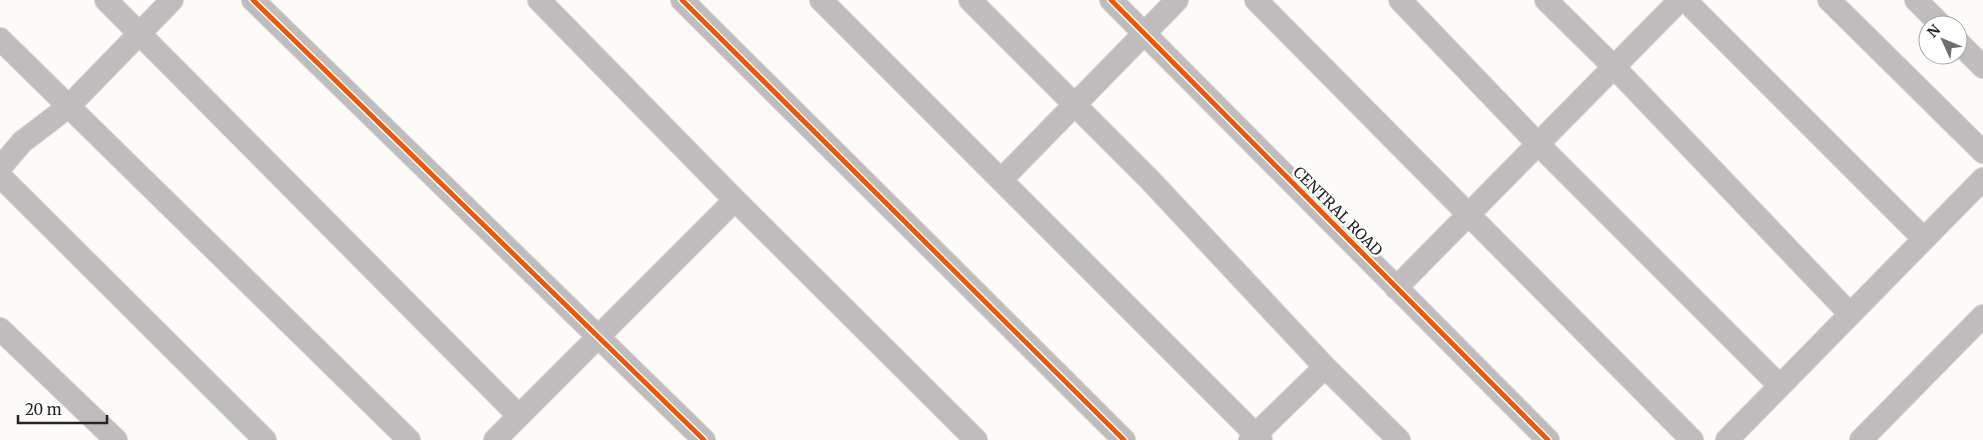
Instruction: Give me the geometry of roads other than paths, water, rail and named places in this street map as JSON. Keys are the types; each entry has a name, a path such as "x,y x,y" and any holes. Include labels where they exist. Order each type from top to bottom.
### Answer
{"street":[{"path":"106,0 519,416"},
{"path":"0,168 22,142 68,108 172,0"},
{"path":"253,0 704,440"},
{"path":"539,0 735,200 976,440"},
{"path":"682,0 1124,440"},
{"path":"821,0 1256,438 1325,367"},
{"path":"970,0 1075,104 1325,367 1399,440"},
{"name":"CENTRAL ROAD","path":"1111,0 1548,440"},
{"path":"1001,180 1177,0"},
{"path":"1256,0 1692,440"},
{"path":"1400,0 1538,144 1780,386"},
{"path":"1546,0 1614,67 1850,314"},
{"path":"1396,288 1680,0"},
{"path":"1685,0 1924,239"},
{"path":"1829,0 1983,152"},
{"path":"1916,0 1931,15"},
{"path":"0,39 68,108 409,440"},
{"path":"1968,52 1983,67"},
{"path":"0,176 265,440"},
{"path":"1727,440 1983,179"},
{"path":"495,440 735,200"},
{"path":"1861,440 1983,316"},
{"path":"0,329 116,440"}]}
